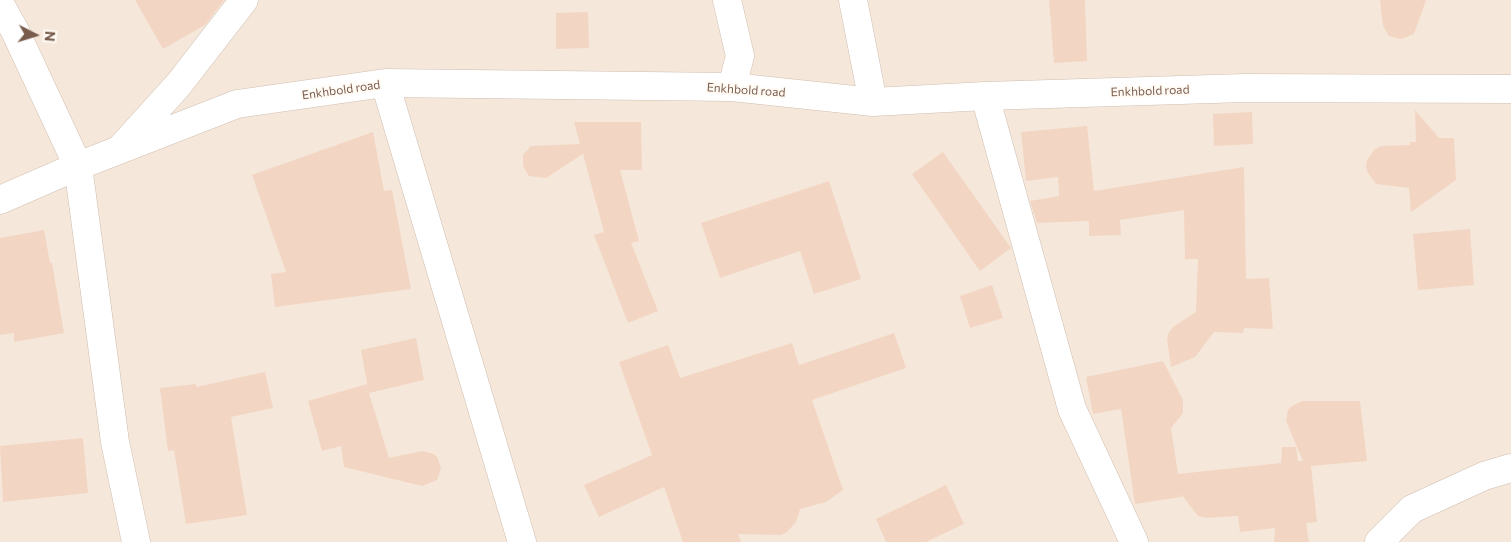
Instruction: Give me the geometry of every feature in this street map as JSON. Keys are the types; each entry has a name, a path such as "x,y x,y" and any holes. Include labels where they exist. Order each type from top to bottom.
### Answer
{"street":[{"path":"118,151 179,84 244,0"},
{"path":"727,0 740,56 732,87"},
{"path":"853,0 873,102"},
{"path":"0,4 15,30 78,166 115,442 136,542"},
{"path":"385,83 522,542"},
{"name":"Enkhbold road","path":"0,200 78,166 237,104 385,83 732,87 873,102 985,96 1245,88 1511,89"},
{"path":"985,96 1072,410 1134,542"},
{"path":"1379,542 1412,509 1484,476 1511,468"}],"shaded area":[{"path":"0,0 1511,0 1511,542 0,542"}],"building":[{"path":"135,0 224,0 205,25 163,49"},
{"path":"1049,0 1085,0 1087,61 1054,63"},
{"path":"1380,0 1426,0 1414,34 1401,39 1389,36 1383,26"},
{"path":"588,12 589,48 556,49 556,13"},
{"path":"1415,110 1439,138 1454,138 1456,180 1411,212 1409,188 1376,184 1366,167 1367,160 1375,149 1381,146 1410,145 1410,142 1416,142"},
{"path":"1252,112 1253,144 1214,146 1213,114"},
{"path":"574,122 641,122 642,170 620,170 639,241 631,243 658,311 628,323 594,235 604,232 583,154 546,178 529,176 523,166 523,155 531,146 580,144"},
{"path":"1087,126 1094,191 1244,167 1246,279 1269,278 1273,329 1244,328 1243,333 1214,332 1195,357 1171,367 1167,339 1169,332 1173,327 1196,312 1198,259 1185,259 1184,210 1120,220 1121,235 1089,236 1089,221 1037,223 1030,201 1059,196 1058,177 1026,181 1021,132"},
{"path":"373,132 384,191 392,190 411,289 275,307 271,274 286,272 252,175"},
{"path":"943,152 1011,248 980,271 912,174"},
{"path":"829,181 861,279 814,294 800,251 720,278 701,223"},
{"path":"1470,229 1474,285 1418,290 1413,234"},
{"path":"44,230 50,263 52,263 64,333 14,342 14,333 0,335 0,238"},
{"path":"992,285 1003,318 970,328 960,296"},
{"path":"894,333 906,368 812,400 843,490 826,502 800,509 796,522 787,532 781,535 738,534 741,542 683,542 664,487 599,517 584,485 652,455 619,362 668,345 680,378 792,343 799,365"},
{"path":"416,338 424,380 369,393 389,458 422,451 434,454 438,458 441,469 437,480 422,486 344,467 341,446 322,451 308,401 367,384 368,388 361,350"},
{"path":"1163,361 1183,400 1183,413 1171,428 1178,474 1281,463 1282,447 1296,447 1298,461 1303,461 1286,421 1288,410 1302,401 1360,401 1367,461 1311,466 1317,522 1306,523 1309,542 1274,542 1275,528 1240,532 1238,516 1206,518 1198,516 1181,494 1181,497 1135,504 1121,409 1093,414 1086,377"},
{"path":"265,372 273,408 231,417 247,515 186,524 174,450 168,451 160,388 196,384 196,387"},
{"path":"83,438 88,493 3,502 0,446"},
{"path":"946,485 964,524 926,542 886,542 876,519"}]}
